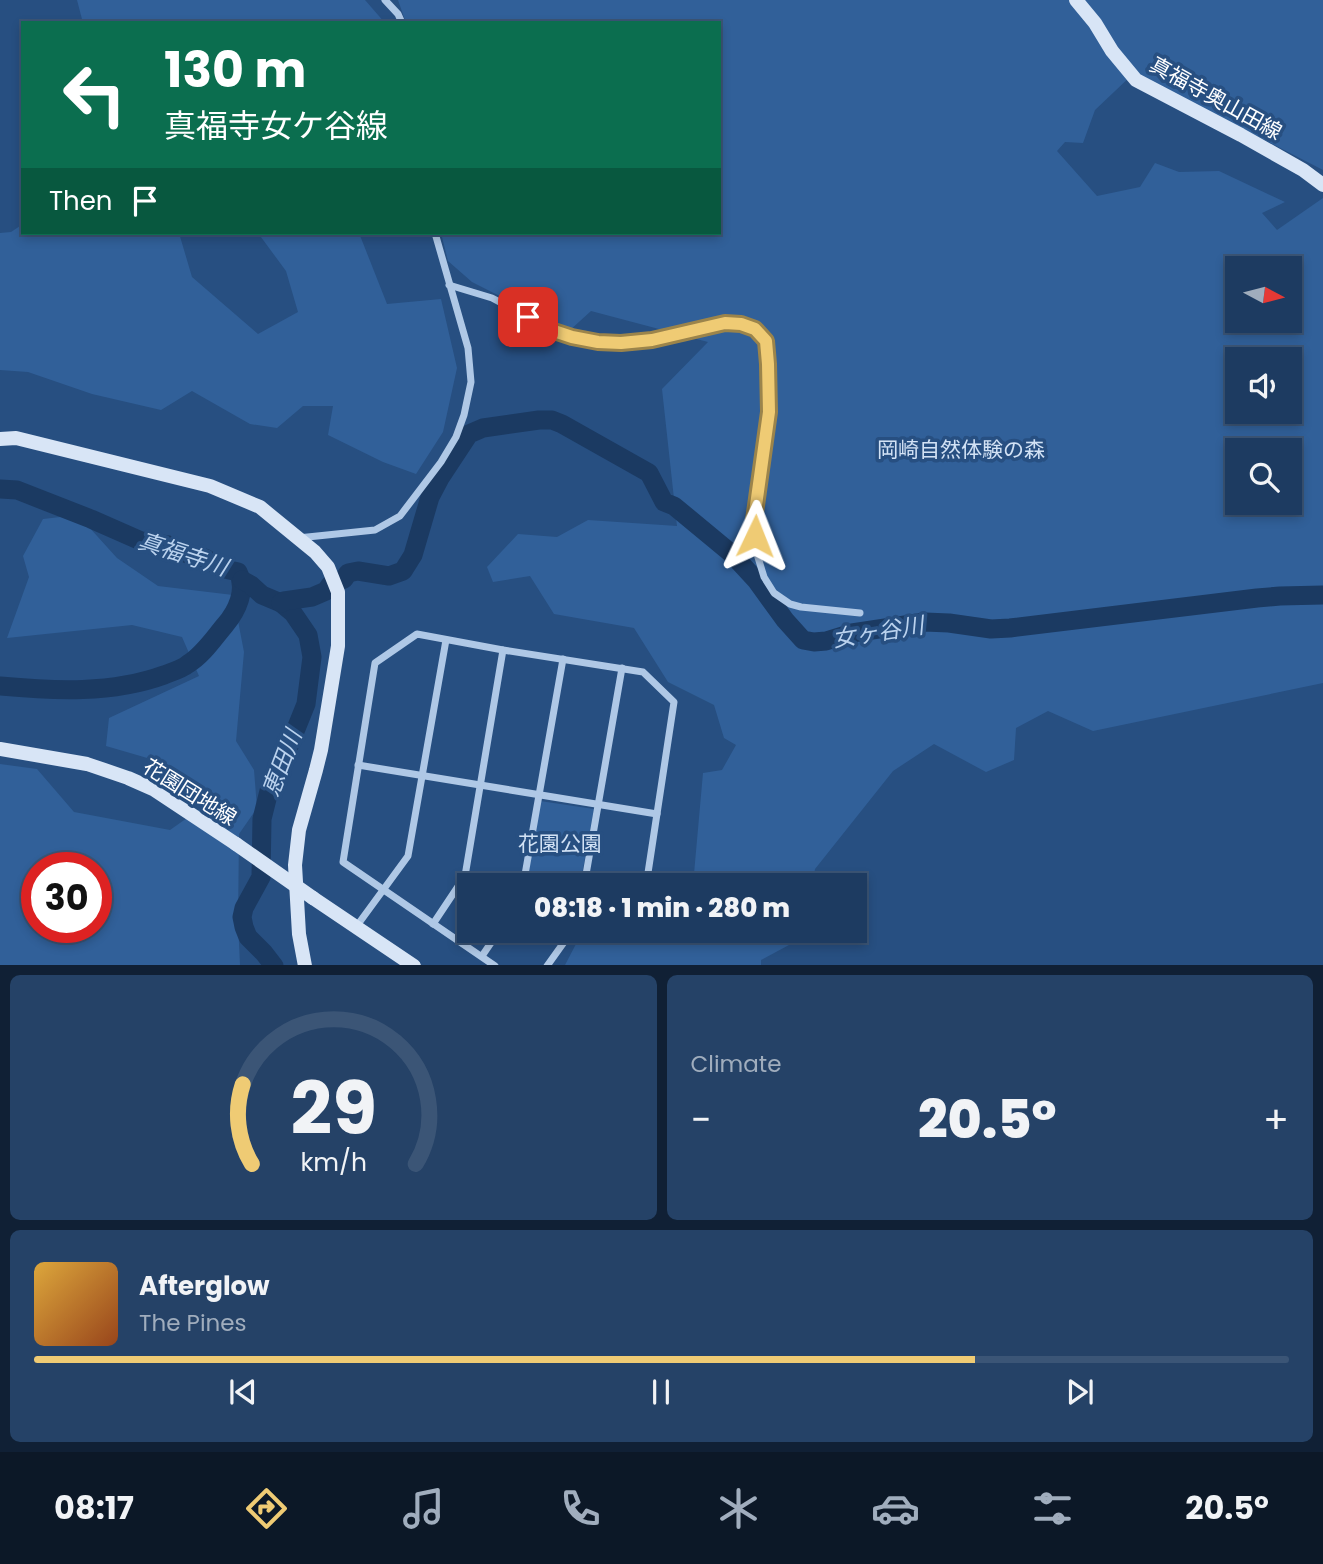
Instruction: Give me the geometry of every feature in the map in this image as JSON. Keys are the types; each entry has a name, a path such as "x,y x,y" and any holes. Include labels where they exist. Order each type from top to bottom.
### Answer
{"street":[{"path":"385,0 401,21"},
{"name":"真福寺奥山田線","path":"1076,0 1136,80 1241,135 1303,170 1323,185"},
{"path":"298,538 375,530 400,516 441,462 456,437 471,382 468,348 436,235"},
{"path":"449,285 492,298 554,331 598,342 652,340 725,323 741,324 755,329 766,341 768,364 769,412 754,520 756,551 764,577 774,593 790,604 860,613"},
{"path":"0,439 16,438 210,486 260,507 315,552 328,567 336,584 339,603 338,646 321,750 296,846 299,934 305,965"},
{"path":"495,965 343,862 374,663 417,634 643,672 674,702 648,873"},
{"path":"414,965 356,927 408,856 446,640"},
{"path":"433,924 465,876 503,650"},
{"path":"525,873 563,659"},
{"path":"586,873 622,668"},
{"name":"花園団地線","path":"0,748 87,764 153,789 356,927"},
{"path":"358,765 657,814"},
{"path":"482,956 491,943"},
{"path":"547,965 563,943"}],"green space":[{"path":"77,0 365,0 383,21 82,21"},
{"name":"岡崎自然体験の森","path":"398,0 1323,0 1323,170 1134,73 1095,110 1083,143 1065,142 1057,151 1097,196 1140,187 1155,163 1179,172 1219,171 1285,202 1262,213 1277,230 1323,198 1323,683 1093,731 1048,711 1016,728 1014,760 986,772 934,744 893,771 814,873 694,873 703,773 722,770 736,745 724,738 714,705 668,682 634,628 554,614 530,576 493,582 487,567 518,534 557,537 588,520 677,526 662,389 708,342 591,311 569,331 472,282 448,261 442,235 721,235 721,21 405,21"},
{"path":"21,225 21,235 180,235 192,277 258,334 298,312 286,271 259,235 360,235 387,304 441,299 457,368 443,432 416,474 383,462 328,435 333,406 303,406 277,428 250,424 192,391 161,410 92,394 28,372 0,370 0,233 11,232"},
{"path":"78,515 117,558 158,586 233,595 244,652 236,741 254,770 257,808 239,834 240,965 0,965 0,764 37,769 74,812 170,830 207,804 161,762 106,746 109,718 199,676 182,637 132,625 7,638 29,577 23,556 43,519"},
{"name":"花園公園","path":"540,801 594,809 582,873 528,873"},
{"path":"793,943 761,960 761,965 565,965 576,944"}],"waterway":[{"name":"女ヶ谷川","path":"281,603 312,597 326,591 330,585 344,579 348,573 358,571 389,576 403,571 413,555 430,497 469,434 483,428 539,420 552,420 562,424 649,473 664,502 674,506 732,554 803,640 826,641 852,633 925,622 991,629 1010,628 1257,598 1323,595"},
{"name":"真福寺川","path":"0,489 17,490 141,541 168,545 190,555 205,558 221,568 238,572 241,579 237,607 229,619 199,656 177,670 144,681 83,690 0,686"},
{"name":"恵田川","path":"242,580 293,613 308,635 312,657 306,704 271,783 262,819 261,877 242,917 248,937 273,965"}],"route":[{"path":"528,317 554,331 598,342 652,340 725,323 741,324 755,329 766,341 769,412 754,520 755,536"}]}
